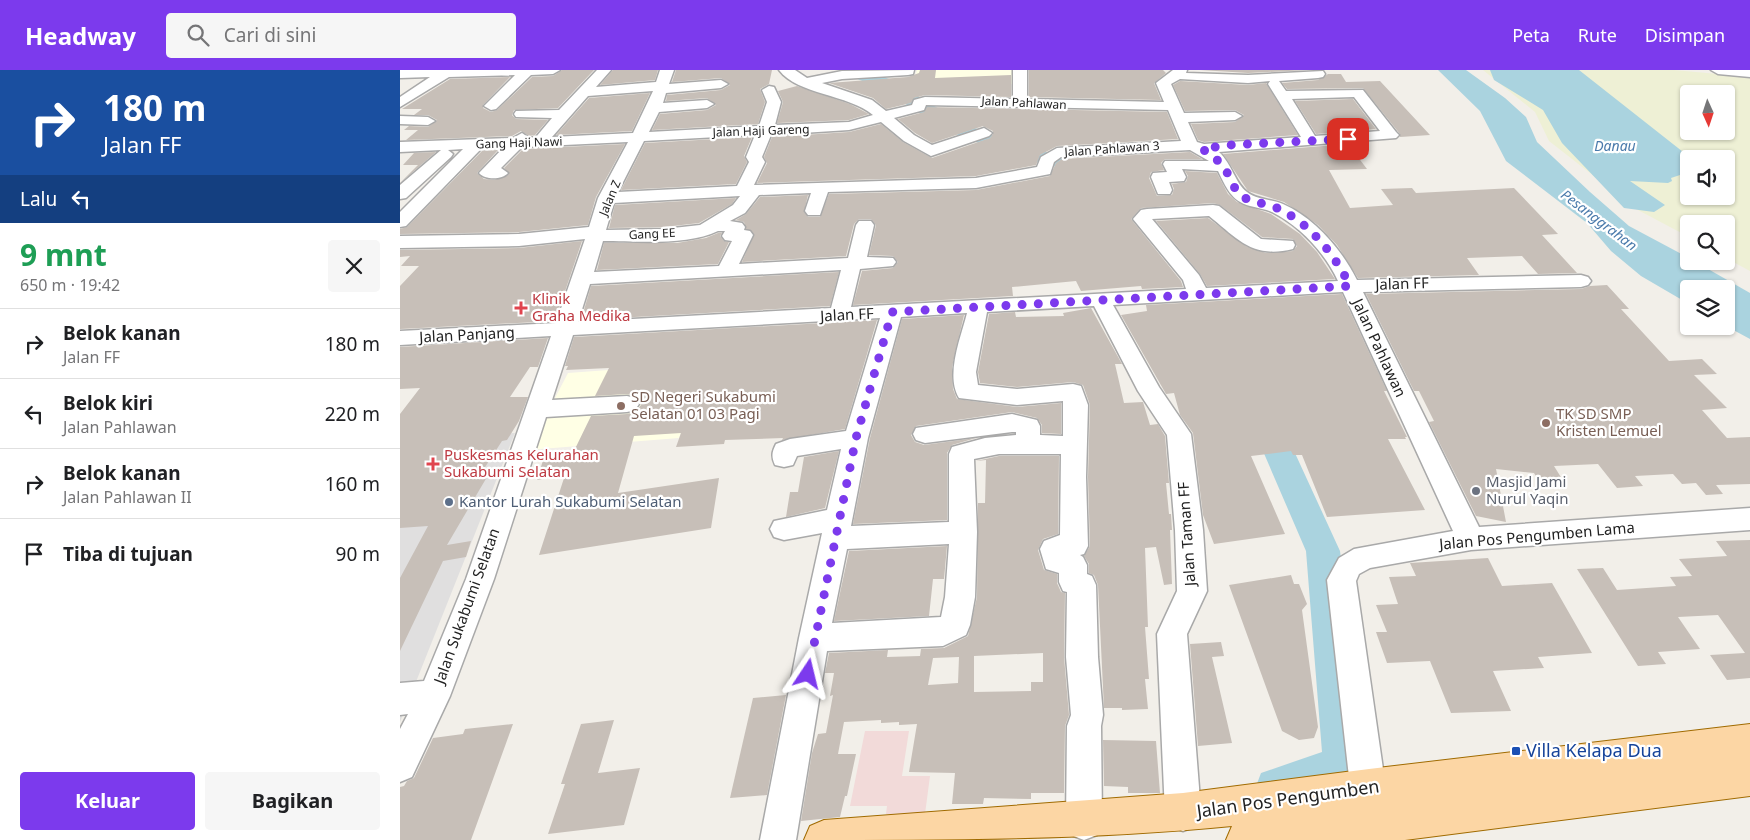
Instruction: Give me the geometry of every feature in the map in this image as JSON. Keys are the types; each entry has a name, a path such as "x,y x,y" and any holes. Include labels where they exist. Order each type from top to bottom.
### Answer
{"main road":[{"name":"Jalan Pos Pengumben","path":"824,840 1084,822 1183,813 1273,825 1371,805 1750,743"},
{"name":"Jalan Pos Pengumben","path":"1371,805 1750,777"}],"street":[{"path":"400,74 448,71 553,70"},
{"path":"500,173 488,173 516,143 534,136 558,120 604,70"},
{"path":"786,70 807,82 867,103 883,118 931,151 980,136 960,123"},
{"path":"807,82 863,71 908,70"},
{"path":"1020,70 1020,103"},
{"path":"1718,70 1750,73"},
{"path":"400,104 448,71"},
{"path":"491,106 527,71"},
{"path":"1219,213 1245,210 1251,202 1237,192 1224,167 1215,156 1196,147 1174,112 1163,83 1179,72 1186,77 1272,78 1274,76 1318,74"},
{"path":"1272,78 1281,96 1311,141"},
{"path":"583,92 663,82 721,84"},
{"name":"Jalan Z","path":"563,330 582,279 607,198 654,108 663,82"},
{"path":"712,227 731,210 739,209 749,191 756,162 754,156 775,103 769,90"},
{"name":"Jalan Pahlawan 3","path":"607,198 821,187 976,183 1049,161 1196,147 1391,135 1358,94 1281,96"},
{"name":"Jalan Pahlawan","path":"883,118 936,100 1055,103 1235,116"},
{"path":"654,108 707,104"},
{"path":"521,114 558,120"},
{"name":"Jalan Haji Gareng","path":"639,136 849,126 883,118"},
{"path":"400,120 428,121"},
{"path":"509,126 558,120"},
{"name":"Gang Haji Nawi","path":"534,136 639,136"},
{"name":"Gang Haji Nawi","path":"400,147 516,143"},
{"path":"400,222 476,145"},
{"path":"400,194 454,146"},
{"path":"1178,177 1171,164 1224,167"},
{"path":"1164,190 1159,177 1195,177"},
{"path":"839,315 866,220 870,186"},
{"path":"814,211 821,187"},
{"name":"Jalan Pahlawan","path":"1251,202 1276,208 1302,226 1339,263 1471,540"},
{"path":"1205,295 1145,217 1213,210 1257,245 1286,245"},
{"path":"712,227 736,227 730,236 744,235 726,271"},
{"name":"Gang EE","path":"407,241 519,240 596,234 666,234 712,227"},
{"path":"400,254 407,241"},
{"path":"582,279 886,262"},
{"name":"Jalan FF","path":"563,330 1350,286 1581,281"},
{"name":"Jalan Taman FF","path":"1101,301 1150,391 1179,434 1189,530 1192,591 1172,634 1183,813"},
{"path":"978,308 965,372 967,392 1017,398 1074,392 1076,405 1074,546 1062,546 1054,549 1056,562 1073,565 1073,582 1082,585 1082,657 1087,716 1084,726 1084,822"},
{"path":"778,840 814,638 856,438 892,312"},
{"name":"Jalan Panjang","path":"400,338 563,330"},
{"name":"Jalan Sukabumi Selatan","path":"400,765 434,696 480,580 563,330"},
{"path":"536,409 626,404"},
{"path":"924,434 1012,423 1028,426 1028,445"},
{"path":"784,458 785,450 790,448 856,438"},
{"path":"814,638 943,632 952,629 955,625 960,597 963,532 961,454 972,449 1028,445 1068,445 1074,450"},
{"name":"Jalan Pos Pengumben Lama","path":"1371,805 1341,580 1348,566 1364,557 1471,540 1750,519"},
{"path":"784,529 838,528 963,532"},
{"path":"400,699 434,696"}],"shaded area":[{"path":"917,70 1015,70 1015,84 913,86"},
{"path":"1483,70 1674,70 1750,77 1750,271 1735,263 1735,215 1680,215 1680,232 1636,209 1549,141 1535,112"},
{"name":"SD Negeri Sukabumi Selatan 01 03 Pagi","path":"704,363 679,438 528,450 568,373"},
{"path":"515,433 400,722 400,439"},
{"path":"865,731 909,731 902,776 930,776 925,814 886,814 887,806 850,806"}],"water":[{"name":"Pesanggrahan","path":"1438,70 1466,70 1505,98 1526,117 1537,142 1590,192 1629,226 1680,253 1680,270 1710,270 1727,280 1680,280 1680,299 1641,276 1611,251 1587,223 1506,161 1480,111"},
{"name":"Danau","path":"1490,70 1579,70 1681,150 1680,175 1671,178 1672,181 1668,183 1630,181 1665,205 1654,212 1624,208 1562,143 1543,110 1494,80"},
{"path":"1735,284 1750,293 1750,339 1735,331"}],"building":[{"path":"562,70 594,70 558,108 514,110 512,115 516,119 548,120 535,135 529,136 521,131 512,136 406,140 418,130 404,130 409,126 428,127 437,120 428,115 414,115 422,109 402,109 450,79 510,77 483,105 483,108 491,112 497,110 532,77 553,76"},
{"path":"613,70 658,70 655,80 600,85"},
{"path":"676,70 772,70 769,84 760,89 765,102 758,124 652,130 660,114 707,110 716,105 707,98 666,101 667,95 721,90 730,85 721,78 672,82"},
{"path":"920,70 936,70 935,78 1011,75 1011,97 925,95 914,98 911,103 886,109 873,98 829,83 908,77 919,73"},
{"path":"1029,70 1163,70 1166,73 1154,83 1161,100 1029,97"},
{"path":"1200,70 1307,70 1248,73"},
{"path":"1328,74 1341,74 1346,82 1380,81 1430,135 1400,137 1400,134 1363,88 1287,89 1282,83 1318,80"},
{"path":"1180,81 1248,85 1266,83 1298,135 1204,142 1198,140 1191,124 1235,122 1244,115 1235,110 1185,111 1173,85"},
{"path":"797,86 850,104 869,114 849,120 777,123 783,102 778,91"},
{"path":"650,93 632,131 556,135 589,98"},
{"path":"1353,99 1376,129 1316,134 1295,101"},
{"path":"927,107 1167,112 1178,139 1057,146 1040,155 1036,165 976,176 757,183 767,163 764,157 772,137 849,132 881,124 903,142 932,158 990,138 993,134 993,131 983,126 932,143 915,133 898,119 924,112"},
{"path":"752,137 744,156 747,162 736,184 621,190 645,143"},
{"path":"625,144 596,197 588,225 519,232 400,234 400,229 407,227 482,151 498,150 477,173 484,179 494,180 509,174 504,168 523,149"},
{"path":"1348,144 1367,169 1329,170 1350,208 1393,205 1381,189 1412,188 1416,193 1514,188 1558,234 1542,235 1577,273 1538,274 1522,256 1467,258 1479,275 1358,278 1337,245 1318,225 1284,202 1248,191 1223,154"},
{"path":"436,152 400,183 418,165 403,165 414,153 409,153"},
{"path":"1190,152 1202,159 1165,159 1161,163 1164,170 1151,172 1149,178 1157,196 1172,195 1174,189 1172,184 1186,182 1188,176 1185,171 1217,173 1228,194 1237,202 1271,214 1300,234 1317,252 1335,279 1207,286 1200,274 1156,221 1208,218 1246,246 1266,253 1293,251 1297,246 1293,239 1262,237 1220,205 1213,203 1141,208 1131,219 1181,281 1183,287 1142,289 1141,286 1081,291 1076,281 1012,287 1013,296 853,305 862,271 893,268 898,262 893,256 869,255 876,225 871,219 859,219 854,224 846,256 742,262 754,234 746,229 744,222 736,220 746,214 760,197 808,195 804,212 808,217 820,217 829,194 976,190 1050,176 1056,163 1062,159"},
{"path":"736,198 732,204 699,223 664,227 609,228 615,205"},
{"path":"722,233 720,236 724,241 729,242 718,264 597,270 604,243 677,243 706,238"},
{"path":"582,241 555,321 400,329 400,286 419,266 401,266 410,256 400,257 400,250 519,248"},
{"path":"839,272 830,306 581,320 591,286"},
{"path":"1607,285 1629,309 1621,309 1669,361 1702,359 1717,374 1694,375 1727,408 1702,410 1727,438 1750,437 1750,484 1716,485 1723,494 1706,495 1696,483 1682,484 1673,474 1635,476 1643,486 1617,488 1598,464 1554,466 1567,487 1542,487 1534,473 1496,469 1506,522 1476,516 1429,422 1434,421 1419,391 1414,391 1366,294 1581,289 1590,286"},
{"path":"1342,294 1387,391 1384,391 1407,437 1405,437 1406,439 1388,439 1425,510 1327,517 1302,455 1293,455 1291,451 1251,456 1285,534 1214,544 1203,515 1193,433 1180,415 1174,393 1166,394 1121,315 1147,311 1146,305"},
{"path":"1091,308 1122,364 1115,364 1124,403 1143,402 1150,425 1158,424 1165,436 1169,483 1166,483 1172,530 1170,530 1172,584 1164,585 1156,547 1145,548 1148,627 1145,627 1149,679 1145,679 1148,709 1122,710 1122,708 1104,708 1098,585 1094,575 1089,573 1089,564 1084,556 1090,546 1088,477 1090,405 1083,385 1073,382 1017,387 980,383 978,372 989,314 1015,312 1016,317 1064,316 1063,313"},
{"path":"964,315 952,367 953,389 957,399 1017,407 1061,403 1061,434 1042,433 1042,425 1037,418 1012,412 916,426 911,435 915,442 924,445 976,438 952,445 947,453 947,520 853,524 870,438 902,319"},
{"path":"877,320 845,429 782,440 783,438 725,440 724,444 676,447 681,433 634,436 618,493 719,478 711,528 539,555 565,475 537,480 544,457 573,453 591,416 627,414 635,412 641,405 637,397 627,394 595,396 609,368 566,370 568,366 565,366 574,337"},
{"path":"548,338 538,367 530,367 510,397 528,397 519,421 507,440 502,441 478,478 487,477 447,545 471,541 466,557 443,561 400,651 400,578 428,526 400,528 400,414 420,388 400,389 400,347"},
{"path":"839,451 825,508 786,517 790,492 798,492 804,457"},
{"path":"999,456 1059,456 1058,534 1043,539 1038,550 1044,570 1057,574 1057,583 1061,592 1065,593 1064,657 1069,715 1065,726 1064,793 1031,793 1031,799 984,798 983,804 952,804 955,773 909,772 917,724 881,723 881,720 844,722 838,754 856,754 847,796 845,796 840,817 801,821 812,753 818,734 826,733 833,695 830,696 834,673 825,673 829,653 888,650 887,657 920,656 921,649 944,648 968,636 977,597 978,503 985,503 986,460 976,461","holes":["1043,653 1043,682 1031,682 1031,691 974,692 974,656","959,657 958,683 928,685 933,658"]},
{"path":"1750,540 1750,678 1727,680 1710,655 1745,653 1718,615 1678,617 1700,649 1658,652 1666,664 1638,666 1577,569 1603,568 1617,590 1676,586 1670,577 1692,576 1679,559 1727,556 1716,541"},
{"path":"947,546 944,579 933,579 929,616 834,621 849,551"},
{"path":"1488,558 1502,586 1552,583 1592,653 1538,657 1544,668 1493,671 1511,711 1451,713 1430,661 1387,663 1376,632 1387,632 1376,605 1398,604 1389,577 1416,576 1410,563"},
{"path":"1291,575 1294,584 1299,584 1307,604 1302,610 1318,727 1314,738 1299,740 1282,731 1229,585"},
{"path":"1221,642 1224,656 1212,657 1232,743 1198,746 1190,644"},
{"path":"786,695 767,795 730,798 753,698"},
{"path":"614,720 598,773 640,768 624,825 548,834 565,784 561,784 581,724"},
{"path":"513,724 471,840 400,840 400,787 414,778 433,738 463,734 465,729"},
{"path":"1103,740 1156,741 1160,793 1128,793 1128,787 1104,786"}],"waterway":[{"path":"861,74 888,85 953,126 1020,153 1059,160 1090,190"},
{"path":"1262,414 1323,551 1345,766 1277,789"}],"place":[{"name":"Klinik Graha Medika","path":"521,308"},
{"name":"SD Negeri Sukabumi Selatan 01 03 Pagi","path":"621,406"},
{"name":"TK SD SMP Kristen Lemuel","path":"1546,423"},
{"name":"Puskesmas Kelurahan Sukabumi Selatan","path":"433,464"},
{"name":"Masjid Jami Nurul Yaqin","path":"1476,491"},
{"name":"Kantor Lurah Sukabumi Selatan","path":"449,502"},
{"name":"Villa Kelapa Dua","path":"1516,751"}],"route":[{"path":"808,674 856,438 892,312 1350,286 1339,263 1329,250 1288,214 1276,208 1251,202 1237,192 1224,167 1215,156 1202,149 1229,145 1348,139"}]}
